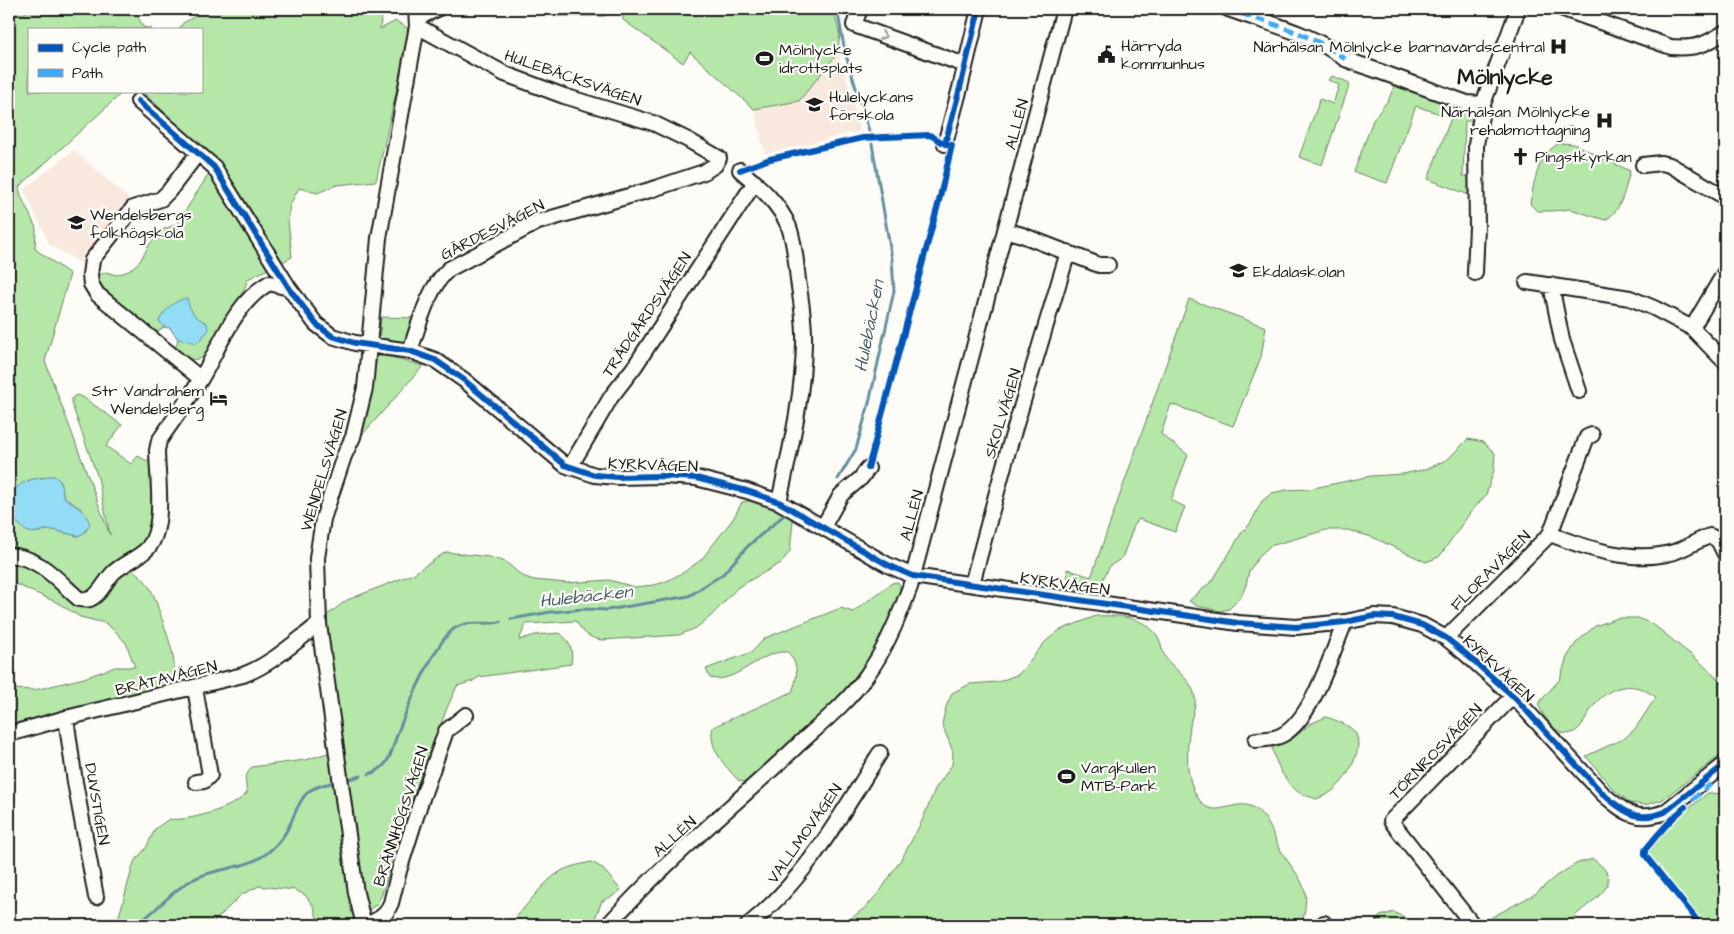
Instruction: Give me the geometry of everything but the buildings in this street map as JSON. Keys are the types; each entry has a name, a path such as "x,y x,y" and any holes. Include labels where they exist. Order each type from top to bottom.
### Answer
{"street":[{"path":"417,18 437,9"},
{"path":"860,9 854,26 966,66"},
{"path":"945,144 979,9"},
{"name":"ALLÉN","path":"608,925 660,872 768,774 852,694 867,676 882,651 900,613 912,576 1064,9"},
{"path":"1228,9 1295,32 1332,49 1345,59 1468,103 1483,104"},
{"path":"1476,273 1476,145 1483,104 1518,9"},
{"path":"1563,9 1671,47 1696,47 1709,42 1725,32"},
{"name":"HULEBÄCKSVÄGEN","path":"417,18 505,74 564,96 653,123 719,158"},
{"name":"WENDELSVÄGEN","path":"365,925 356,893 319,624 317,578 319,536 324,514 353,437 365,388 376,264 384,205 417,18"},
{"name":"KYRKVÄGEN","path":"138,101 214,167 289,288 316,324 324,331 342,340 410,351 435,360 449,368 565,465 595,475 696,478 739,488 779,502 888,565 912,576 1238,623 1296,627 1345,622 1374,616 1393,617 1422,624 1446,638 1512,696 1603,794 1620,808 1644,818 1665,812 1725,764"},
{"path":"198,153 161,199 133,208 92,260 90,284 97,294 201,379"},
{"name":"GÄRDESVÄGEN","path":"410,351 434,287 441,276 449,269 538,222 650,190 704,172 715,165 719,158"},
{"path":"1643,165 1661,163 1670,165 1725,197"},
{"path":"740,170 769,196 788,226 793,243 805,342 798,415 779,502"},
{"name":"TRÄDGÅRDSVÄGEN","path":"570,467 611,397 635,366 755,182"},
{"path":"1005,230 1099,265 1108,265"},
{"name":"SKOLVÄGEN","path":"972,584 1008,451 1068,252"},
{"path":"1692,328 1725,272"},
{"path":"1527,282 1630,298 1692,328 1725,362"},
{"path":"9,555 22,556 39,563 79,600 90,599 99,592 115,571 125,566 148,548 156,531 159,505 156,450 158,441 201,379 235,316 246,300 256,290 269,283 289,288"},
{"path":"1551,285 1562,340 1579,391"},
{"path":"1550,534 1588,437 1592,435"},
{"path":"823,527 841,495 861,478 868,468"},
{"name":"FLORAVÄGEN","path":"1446,638 1550,534 1571,542 1621,555 1646,556 1675,552 1710,536 1718,540 1725,554"},
{"path":"1256,740 1282,735 1295,726 1308,709 1345,622"},
{"name":"BRÅTAVÄGEN","path":"9,734 66,718 195,688 257,670 319,624"},
{"path":"195,688 210,776 204,782 196,782"},
{"name":"TÖRNROSVÄGEN","path":"1472,925 1391,821 1512,696"},
{"name":"BRÄNNHÖGSVÄGEN","path":"365,925 386,913 391,903 398,871 446,731 466,715"},
{"name":"DUVSTIGEN","path":"66,718 75,782 96,896"},
{"name":"VALLMOVÄGEN","path":"748,925 781,896 810,860 880,753"}],"shaded area":[{"name":"Hulelyckans förskola","path":"837,54 843,65 860,131 765,154 754,109 799,101"},
{"name":"Wendelsbergs folkhögskola","path":"74,150 130,200 81,263 50,245 24,189"}],"green space":[{"path":"31,9 134,9 143,27 148,28 28,28 28,92 123,92 19,187 21,196 36,228 35,249 70,274 45,361 110,535 98,478 72,405 72,398 76,395 83,397 122,425 106,446 131,464 138,456 151,463 152,504 148,531 143,543 135,553 123,562 146,582 151,590 168,638 174,665 170,681 159,692 140,692 129,699 9,732 9,689 35,690 84,678 115,667 135,667 126,643 105,623 80,617 58,603 9,581 9,513 26,531 54,530 78,536 87,530 81,509 64,497 60,481 50,476 30,480 22,484 9,500 9,14 25,13"},
{"path":"208,9 382,9 380,29 396,21 409,29 376,181 337,185 317,193 299,188 290,205 288,220 292,257 248,279 215,343 204,356 198,359 186,358 178,353 175,349 178,339 170,328 164,327 157,332 149,332 99,289 97,279 99,275 106,272 116,275 129,271 140,261 149,245 162,230 177,224 210,172 199,145 143,92 202,92 202,28 180,28 183,23"},
{"path":"535,9 616,9 604,16 559,16"},
{"name":"Mölnlycke idrottsplats","path":"622,9 833,9 840,35 837,54 799,101 754,109 690,52 683,63 623,20"},
{"path":"1332,76 1350,83 1322,165 1299,157 1320,99 1333,104 1339,85 1328,80"},
{"path":"1397,78 1450,97 1443,115 1416,106 1387,183 1354,172 1373,120 1389,99"},
{"path":"1457,102 1475,108 1476,121 1465,121 1463,176 1474,176 1474,197 1428,179"},
{"path":"1560,143 1574,144 1630,171 1619,205 1611,216 1605,220 1570,209 1537,211 1530,204 1538,169 1547,154"},
{"path":"1189,299 1266,327 1261,357 1233,426 1171,404 1161,434 1188,455 1171,500 1185,507 1175,532 1139,519 1134,526 1122,558 1110,566 1098,588 1092,591 1068,588 1067,569 1091,577"},
{"path":"381,317 416,318 405,346 379,343"},
{"path":"377,356 391,357 423,366 362,435"},
{"path":"1468,439 1483,442 1495,453 1494,470 1486,495 1470,513 1439,557 1426,562 1372,537 1348,530 1326,530 1270,546 1260,555 1249,571 1241,597 1229,609 1221,611 1197,606 1189,601 1213,580 1242,532 1250,524 1262,501 1272,493 1309,489 1371,476 1403,474 1427,469 1448,459"},
{"path":"755,500 777,507 793,521 790,551 781,563 738,587 711,616 696,628 679,635 602,640 587,634 576,621 526,624 519,640 535,635 560,633 567,640 570,647 572,655 571,664 479,677 457,686 412,800 382,894 377,904 348,925 319,925 314,907 305,895 295,890 259,886 241,895 211,925 171,925 158,923 153,925 111,925 119,916 134,862 146,848 155,829 169,819 187,818 210,813 241,799 247,793 245,777 252,767 305,760 341,749 343,743 327,646 326,616 347,600 413,574 446,552 489,557 506,562 522,576 534,580 566,583 609,580 635,587 654,585 665,582 684,572 701,560 733,519 742,502"},
{"path":"898,582 900,593 881,641 862,672 846,692 755,777 746,782 739,781 723,763 715,749 712,734 713,727 792,692 796,667 788,652 768,656 739,672 720,679 710,678 706,669 752,652 765,638 841,608 853,612 892,583"},
{"name":"Vargkullen MTB-Park","path":"1096,616 1130,618 1146,625 1158,637 1164,655 1194,692 1195,703 1191,720 1188,762 1191,782 1195,792 1200,801 1211,809 1244,805 1256,809 1261,814 1269,824 1280,849 1303,885 1306,900 1302,925 842,925 866,907 881,890 902,858 922,821 935,789 952,765 953,752 942,724 952,693 970,684 998,682 1019,674 1045,642 1060,630"},
{"path":"1618,618 1638,618 1654,625 1700,662 1725,686 1725,746 1717,758 1662,800 1645,805 1630,803 1613,789 1586,756 1625,738 1635,729 1656,697 1639,688 1617,688 1604,695 1594,705 1577,730 1564,734 1553,727 1538,704 1560,679 1567,657 1576,643 1595,626"},
{"path":"1326,717 1342,723 1354,731 1358,741 1352,766 1342,781 1331,792 1316,799 1301,794 1286,780 1276,761 1272,748 1292,739 1310,724"},
{"path":"1708,793 1725,794 1725,925 1704,925 1647,854 1678,817"},
{"path":"1593,859 1603,868 1608,876 1608,884 1604,891 1574,917 1574,925 1490,925 1492,917 1535,894 1556,876 1578,863"},
{"path":"592,862 602,868 621,890 602,901 595,918 587,925 509,925 540,889 554,876 576,865"},
{"path":"1394,912 1412,925 1373,925 1380,916"}],"water":[{"path":"187,298 193,313 207,323 208,331 197,343 178,339 170,328 164,327 159,321 170,306"},
{"path":"55,476 60,481 64,497 88,519 90,524 84,533 78,536 54,530 45,530 33,533 26,531 9,515 9,502 17,487 27,481"}],"waterway":[{"name":"Hulebäcken","path":"837,9 845,52 869,131"},
{"name":"Hulebäcken","path":"838,479 856,449 869,403 894,291 892,259 872,144"},
{"name":"Hulebäcken","path":"511,619 551,612 584,609 607,610 689,596 723,574 748,546 784,515"},
{"name":"Hulebäcken","path":"369,774 376,772 387,761 422,676 447,635 461,625 500,622"},
{"name":"Hulebäcken","path":"344,780 361,776"},
{"name":"Hulebäcken","path":"135,925 192,880 202,875 244,865 263,856 284,835 307,793 317,787 336,782"}],"marked path":[{"path":"1228,9 1304,35 1345,59"},
{"path":"1681,810 1713,782"}],"cycle path":[{"path":"945,144 979,9"},
{"path":"138,101 214,167 289,288 316,324 332,336 355,343 410,351 435,360 464,380 565,465 595,475 696,478 747,491 779,502 888,565 913,576 1238,623 1296,627 1345,622 1374,616 1393,617 1422,625 1446,638 1513,696 1603,794 1624,811 1631,814 1646,816 1665,812 1725,764"},
{"path":"740,170 770,159 863,138 930,135 945,144 952,145 939,201 868,468"},
{"path":"1685,807 1650,844 1645,850 1645,855 1701,925"}],"place":[{"name":"Närhälsan Mölnlycke barnavårdscentral","path":"1559,46"},
{"name":"Härryda kommunhus","path":"1107,54"},
{"name":"Mölnlycke idrottsplats","path":"765,58"},
{"name":"Hulelyckans förskola","path":"815,105"},
{"name":"Närhälsan Mölnlycke rehabmottagning","path":"1604,120"},
{"name":"Pingstkyrkan","path":"1521,156"},
{"name":"Wendelsbergs folkhögskola","path":"76,223"},
{"name":"Ekdalaskolan","path":"1239,271"},
{"name":"Str Vandrahem Wendelsberg","path":"218,399"},
{"name":"Vargkullen MTB-Park","path":"1067,776"}],"district":[{"name":"Mölnlycke","path":"1505,77"}]}
